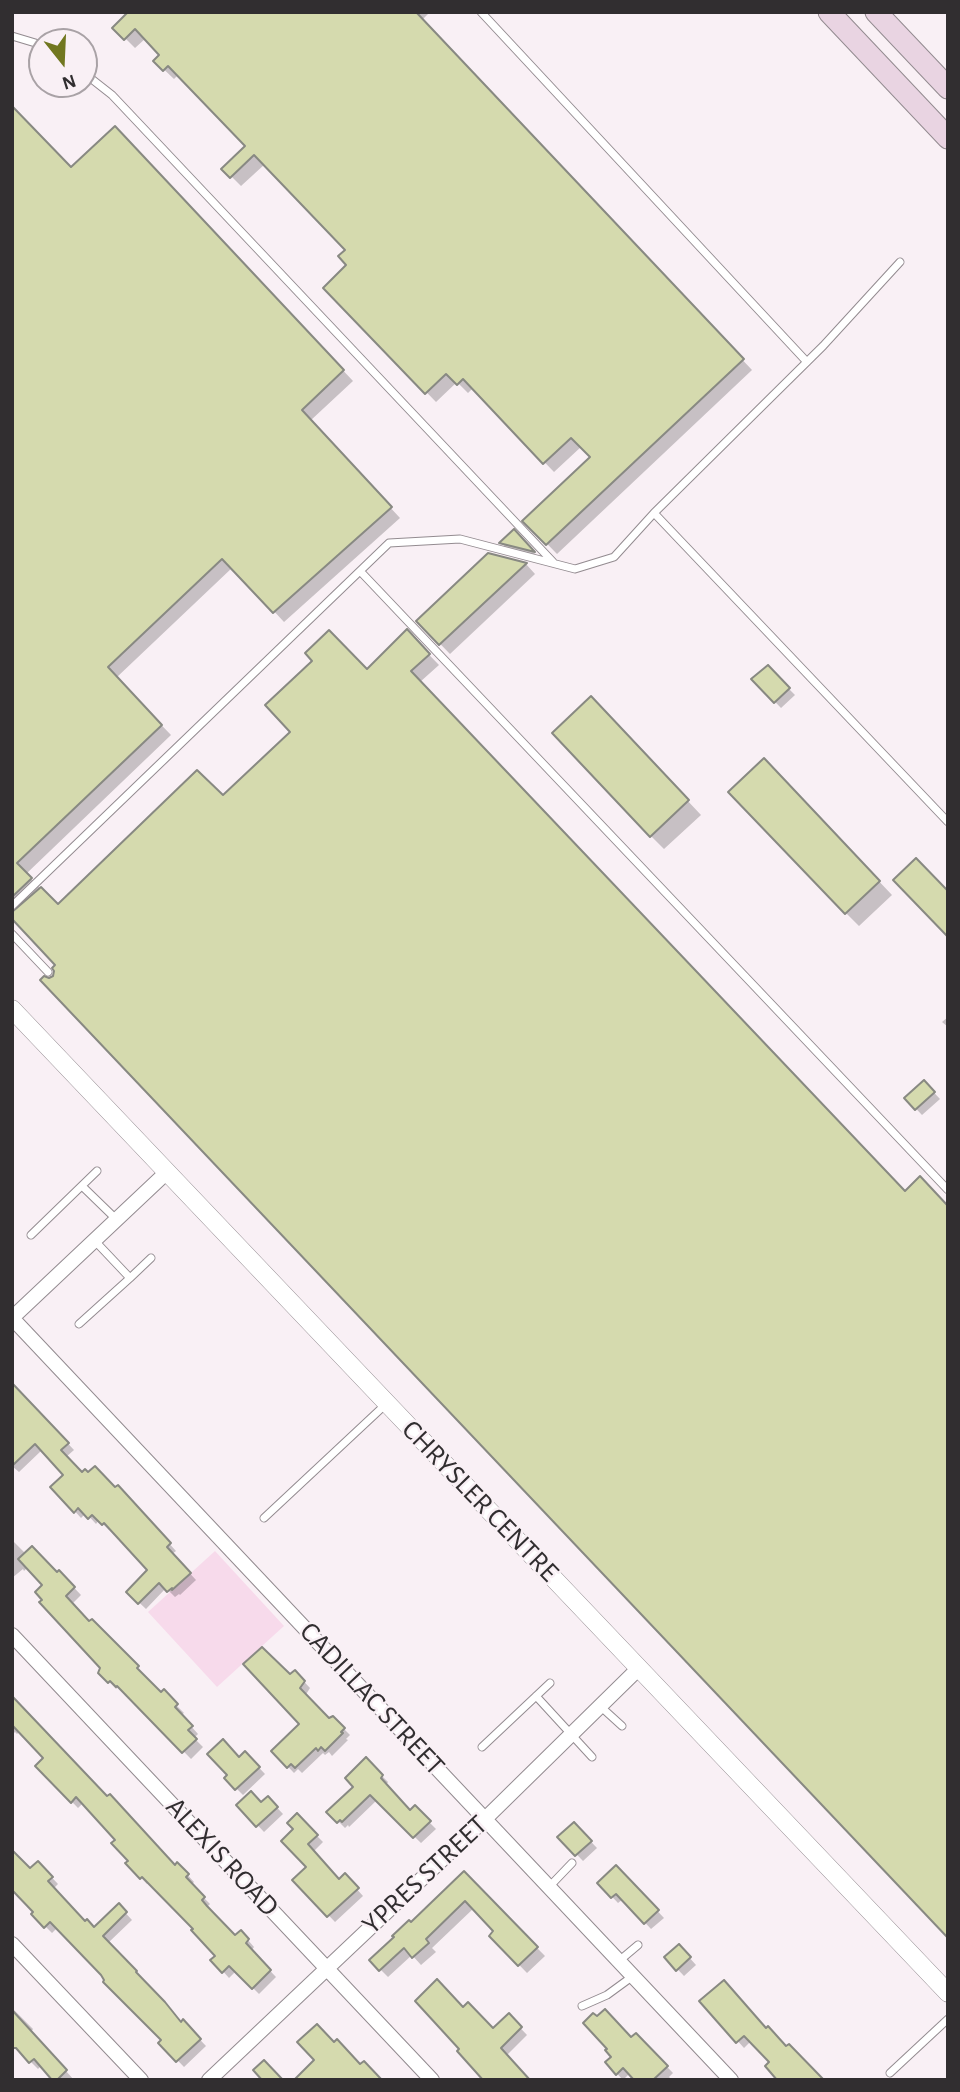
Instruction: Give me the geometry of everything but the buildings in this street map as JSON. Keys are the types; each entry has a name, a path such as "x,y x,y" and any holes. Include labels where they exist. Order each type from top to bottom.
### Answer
{"main road":[{"path":"829,12 948,138"},
{"path":"876,12 948,88"}],"street":[{"name":"CHRYSLER CENTRE","path":"12,1009 948,1993"},
{"path":"12,1318 167,1172"},
{"name":"CADILLAC STREET","path":"12,1318 731,2080"},
{"name":"ALEXIS ROAD","path":"12,1635 432,2080"},
{"name":"YPRES STREET","path":"209,2080 485,1819 639,1668"},
{"path":"12,1944 141,2080"}],"lane":[{"path":"481,12 807,362"},
{"path":"98,84 112,95 555,564"},
{"path":"12,906 389,543 460,539 575,569 614,557 654,513 807,362 900,262"},
{"path":"654,513 948,822"},
{"path":"360,571 948,1190"},
{"path":"12,934 48,972"},
{"path":"31,1235 97,1171"},
{"path":"82,1186 116,1219"},
{"path":"95,1240 130,1278"},
{"path":"79,1324 151,1258"},
{"path":"264,1518 387,1403"},
{"path":"482,1747 550,1683"},
{"path":"536,1696 592,1757"},
{"path":"600,1706 622,1726"},
{"path":"549,1887 572,1863"},
{"path":"619,1961 638,1945"},
{"path":"582,2006 607,1995 633,1976"},
{"path":"890,2073 948,2019"}],"shaded area":[{"path":"215,1551 284,1626 217,1687 148,1612"}]}
